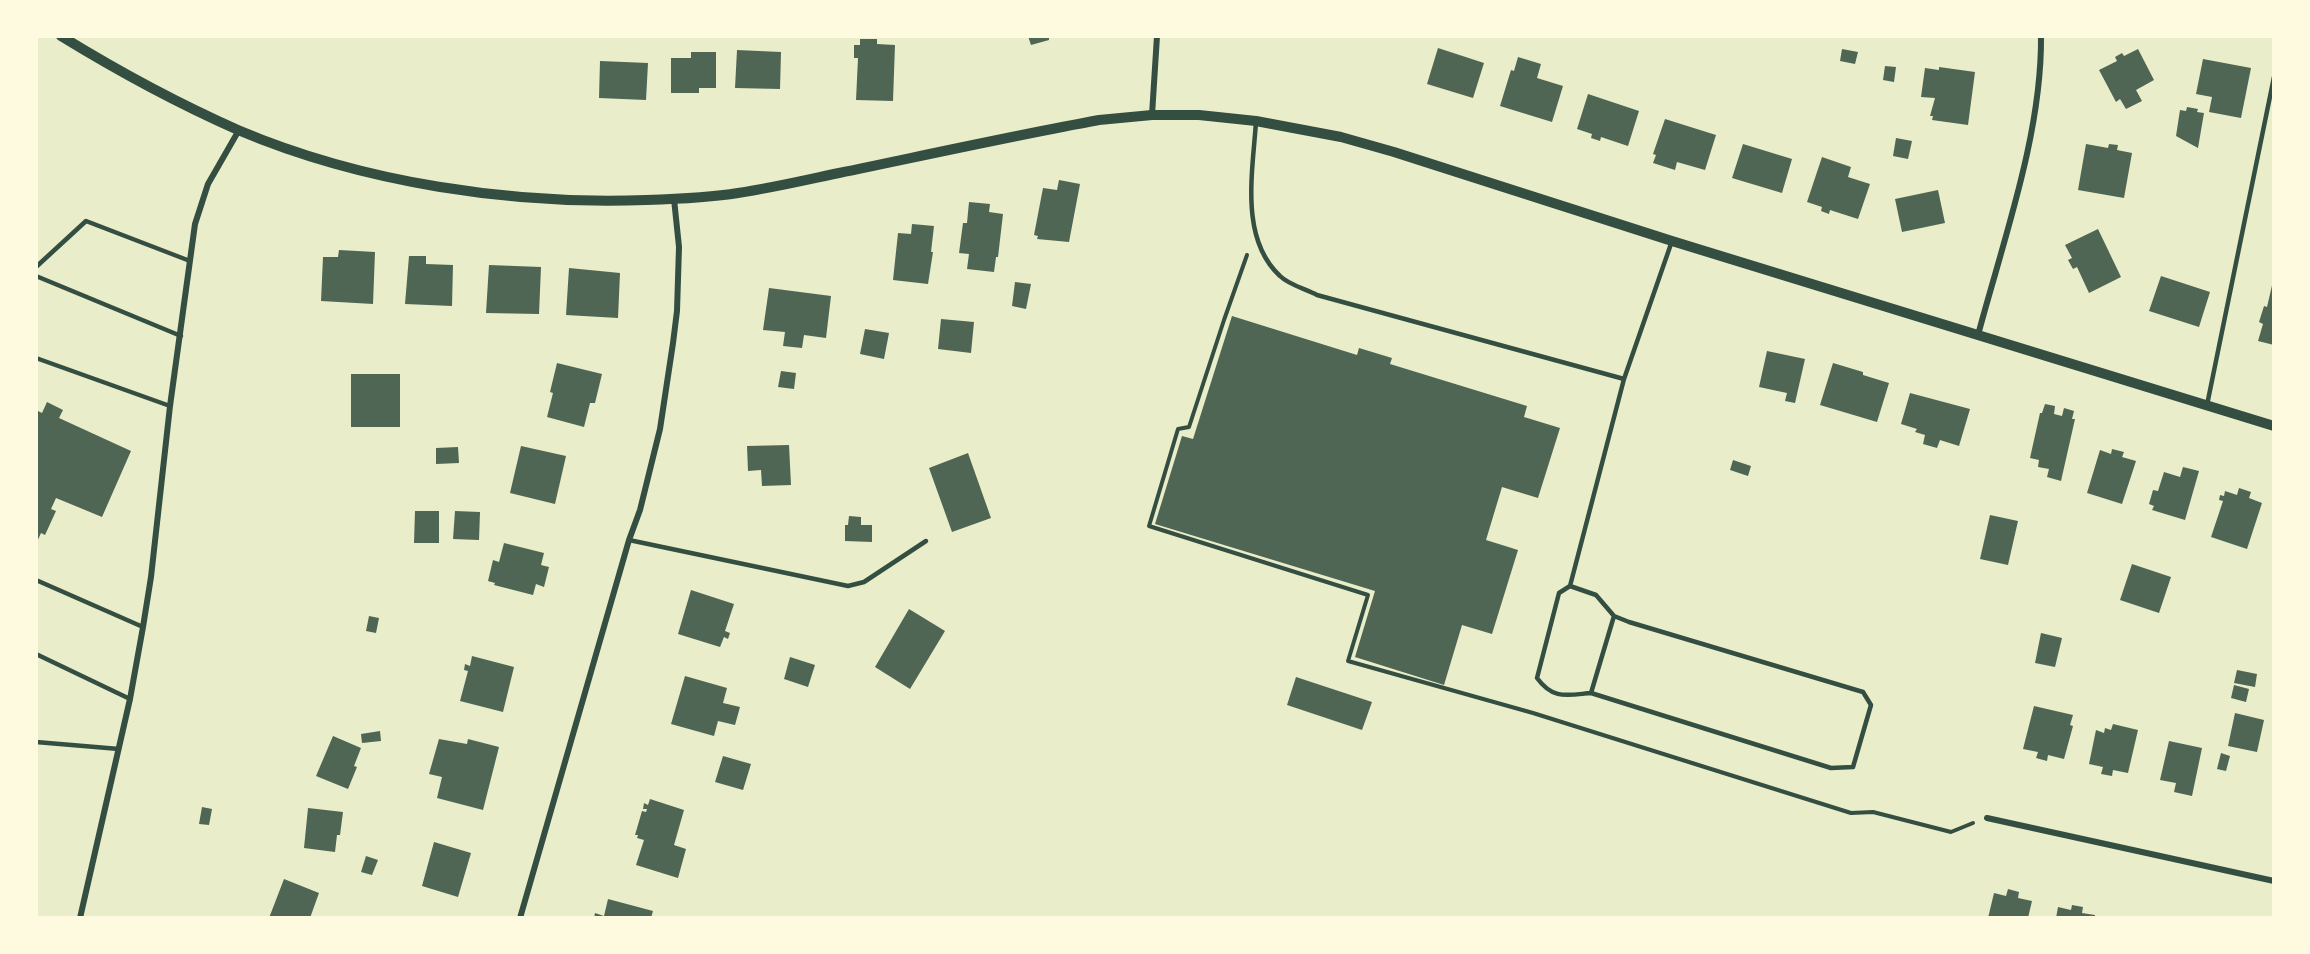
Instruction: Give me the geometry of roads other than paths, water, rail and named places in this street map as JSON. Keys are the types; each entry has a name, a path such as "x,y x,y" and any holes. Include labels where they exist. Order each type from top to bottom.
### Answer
{"street":[{"path":"61,36 115,69 239,130 320,159 461,191 542,200 614,201 737,194 1099,120 1152,115 1256,121 1341,137 1394,152 1672,241 2274,426"},
{"path":"1152,115 1157,36"},
{"path":"1978,335 2029,141 2036,103 2041,36"},
{"path":"81,918 130,699 143,627 195,224 208,184 239,130"},
{"path":"520,918 629,540 640,510 660,429 677,311 679,247 674,199"},
{"path":"1987,818 2274,881"}],"lane":[{"path":"2207,405 2274,77"},
{"path":"1256,121 1252,200 1256,234 1265,260 1282,278 1317,295 1624,379"},
{"path":"36,267 86,221 190,261"},
{"path":"1570,586 1596,595 1614,616 1863,692 1872,705 1852,767 1831,768 1591,693 1559,695 1545,689 1538,678 1559,593 1570,586 1624,379 1672,241"},
{"path":"36,276 181,336"},
{"path":"36,358 170,406"},
{"path":"629,540 848,586 864,582 926,541"},
{"path":"36,580 143,627"},
{"path":"1591,693 1614,616"},
{"path":"36,654 130,699"},
{"path":"36,742 119,748"}]}
